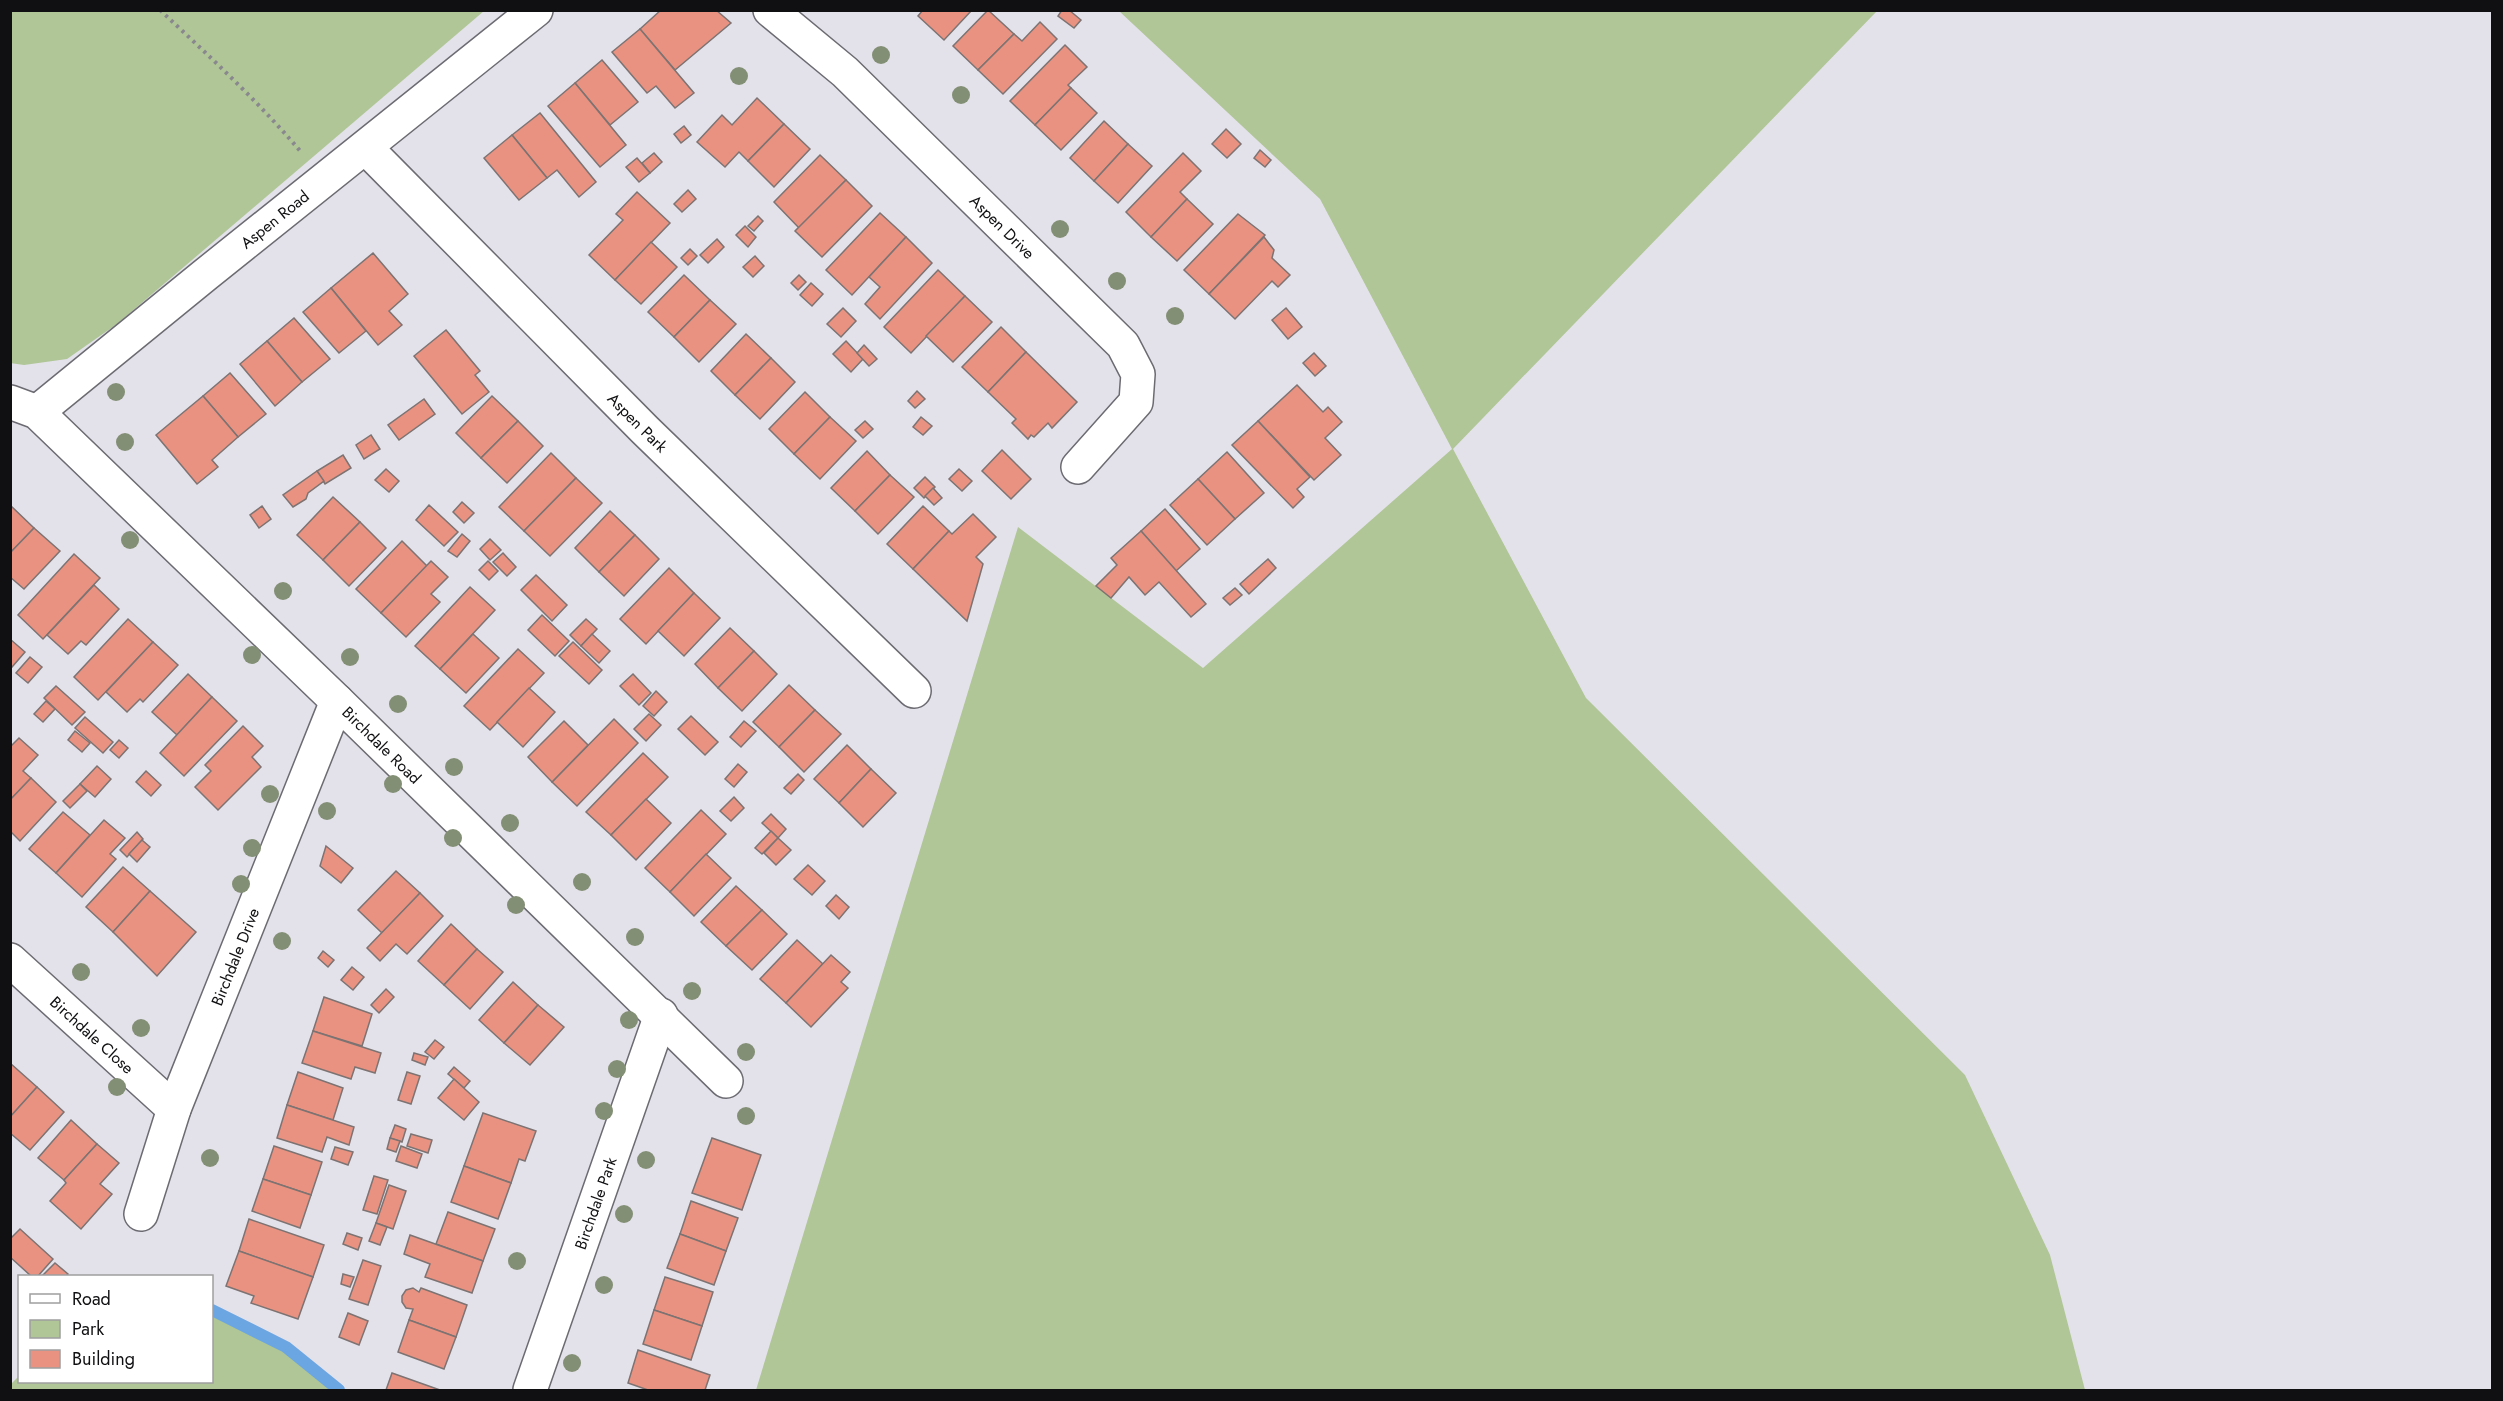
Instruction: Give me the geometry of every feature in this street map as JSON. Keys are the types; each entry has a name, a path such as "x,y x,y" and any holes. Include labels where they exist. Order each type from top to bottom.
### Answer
{"street":[{"name":"Aspen Road","path":"24,407 205,275 536,10"},
{"name":"Aspen Drive","path":"770,10 845,72 1123,345 1138,374 1137,402 1078,467"},
{"name":"Aspen Park","path":"366,148 645,429 914,691"},
{"name":"Birchdale Road","path":"24,407 337,701 726,1081"},
{"name":"Birchdale Drive","path":"141,1214 174,1109 337,701"},
{"name":"Birchdale Close","path":"10,960 174,1109"},
{"name":"Birchdale Park","path":"530,1390 661,1016"}],"path":[{"path":"160,10 284,132 324,182"}],"green space":[{"path":"10,11 484,11 117,324 67,359 24,365 10,363"},
{"path":"1119,11 1877,11 1453,449 1586,698 1965,1075 2050,1255 2085,1390 756,1390 1018,527 1203,668 1452,449 1320,199"},
{"path":"213,1310 286,1347 339,1390 11,1390 11,1384 18,1377 18,1383 213,1383"}],"building":[{"path":"661,10 716,10 731,23 675,70 640,29"},
{"path":"923,10 972,10 944,40 918,16"},
{"path":"988,10 1014,34 978,70 953,46"},
{"path":"1062,10 1069,10 1081,20 1074,28 1058,16"},
{"path":"1040,22 1057,39 1003,94 978,70 1014,34 1022,41"},
{"path":"640,29 694,93 675,108 656,86 647,93 612,52"},
{"path":"1065,45 1087,67 1068,85 1071,88 1035,125 1010,101"},
{"path":"602,60 638,102 610,125 575,83"},
{"path":"575,83 626,145 600,167 548,106"},
{"path":"1071,88 1097,113 1061,150 1035,125"},
{"path":"757,98 784,124 748,161 739,152 725,167 697,142 722,115 732,125"},
{"path":"540,113 596,182 579,197 557,170 547,178 512,135"},
{"path":"1104,121 1128,144 1094,181 1070,158"},
{"path":"784,124 810,149 774,187 748,161"},
{"path":"684,126 691,135 681,143 674,134"},
{"path":"1226,129 1241,144 1227,158 1212,144"},
{"path":"512,135 547,178 519,200 484,158"},
{"path":"1128,144 1152,166 1118,203 1094,181"},
{"path":"1260,150 1271,160 1265,167 1254,158"},
{"path":"654,153 662,162 650,173 642,163"},
{"path":"1183,153 1201,171 1180,192 1187,199 1151,237 1126,212"},
{"path":"820,155 846,180 799,228 774,202"},
{"path":"637,158 650,173 639,182 626,167"},
{"path":"846,180 872,206 822,257 795,231"},
{"path":"688,190 696,199 682,212 674,204"},
{"path":"637,192 670,223 615,280 589,255 623,220 616,214"},
{"path":"1187,199 1213,224 1177,261 1151,237"},
{"path":"880,213 906,237 852,295 826,270"},
{"path":"1238,214 1265,235 1209,294 1184,270"},
{"path":"758,216 763,221 754,231 748,226"},
{"path":"745,226 756,237 748,247 736,235"},
{"path":"906,237 932,263 880,319 865,304 880,287 869,277"},
{"path":"1264,237 1274,250 1272,258 1290,275 1278,287 1272,281 1235,319 1209,294"},
{"path":"717,239 724,247 708,263 700,255"},
{"path":"651,242 677,267 641,304 615,280"},
{"path":"690,249 697,256 688,265 681,258"},
{"path":"373,253 408,294 389,311 402,325 378,345 331,288"},
{"path":"755,256 764,266 753,277 743,267"},
{"path":"938,270 965,296 911,353 884,327"},
{"path":"684,275 710,300 674,337 648,312"},
{"path":"799,275 806,282 798,290 791,283"},
{"path":"811,283 823,294 812,306 800,295"},
{"path":"331,288 366,331 339,353 303,312"},
{"path":"965,296 992,322 953,362 926,336"},
{"path":"710,300 736,324 699,362 674,337"},
{"path":"843,308 856,321 841,337 827,324"},
{"path":"1286,308 1302,327 1288,339 1272,320"},
{"path":"294,318 330,359 302,382 267,341"},
{"path":"1001,327 1026,352 988,392 962,367"},
{"path":"446,330 480,371 475,375 489,392 462,414 414,356"},
{"path":"746,334 771,358 735,395 711,371"},
{"path":"267,341 302,382 275,406 240,364"},
{"path":"846,341 863,359 851,372 833,354"},
{"path":"864,345 877,359 869,366 857,353"},
{"path":"1026,352 1077,402 1052,428 1048,423 1034,437 1031,435 1028,439 1012,423 1016,419 988,392"},
{"path":"1314,353 1326,366 1315,376 1303,363"},
{"path":"771,358 795,382 760,419 735,395"},
{"path":"230,373 266,414 238,437 203,396"},
{"path":"1297,385 1323,412 1328,407 1342,422 1325,438 1341,455 1314,480 1258,421"},
{"path":"917,391 925,399 915,408 908,401"},
{"path":"805,392 830,417 794,454 769,429"},
{"path":"203,396 238,437 212,460 218,467 197,484 156,435"},
{"path":"492,396 518,421 481,458 456,433"},
{"path":"424,399 435,414 399,440 388,425"},
{"path":"830,417 856,441 820,479 794,454"},
{"path":"921,417 932,426 923,435 913,427"},
{"path":"518,421 543,446 507,483 481,458"},
{"path":"865,421 873,429 863,438 855,430"},
{"path":"1258,421 1310,477 1297,489 1304,497 1293,508 1232,445"},
{"path":"371,435 380,449 364,459 356,445"},
{"path":"1002,450 1031,479 1011,499 982,471"},
{"path":"867,451 890,475 855,511 831,488"},
{"path":"1227,452 1264,493 1235,519 1198,479"},
{"path":"551,453 576,478 524,531 499,507"},
{"path":"343,455 351,468 325,484 317,471"},
{"path":"386,469 399,481 389,492 375,480"},
{"path":"959,469 972,481 962,491 949,479"},
{"path":"317,471 324,481 308,493 306,499 293,507 283,495"},
{"path":"890,475 914,497 878,534 855,511"},
{"path":"925,477 935,487 924,498 914,488"},
{"path":"576,478 602,503 550,556 524,531"},
{"path":"1198,479 1235,519 1207,545 1170,505"},
{"path":"933,488 942,498 934,505 925,496"},
{"path":"333,497 360,522 323,560 297,535"},
{"path":"462,502 474,513 464,523 453,512"},
{"path":"10,505 34,528 10,553"},
{"path":"429,505 458,532 444,546 416,520"},
{"path":"262,506 271,519 259,528 250,515"},
{"path":"923,506 949,531 913,569 887,544"},
{"path":"1165,509 1200,549 1176,571 1141,531"},
{"path":"610,511 635,535 599,572 575,548"},
{"path":"973,514 996,537 976,557 983,564 967,621 913,569 949,531 952,534"},
{"path":"360,522 386,548 349,586 323,560"},
{"path":"34,528 60,551 24,589 10,577 10,553"},
{"path":"1141,531 1206,604 1191,617 1159,582 1145,595 1129,577 1111,598 1096,586 1117,565 1111,558"},
{"path":"462,534 470,541 457,557 448,551"},
{"path":"635,535 659,559 624,596 599,572"},
{"path":"490,539 501,550 490,560 480,549"},
{"path":"402,541 427,566 381,613 356,589"},
{"path":"503,553 516,567 507,576 493,562"},
{"path":"74,554 100,578 43,639 18,615"},
{"path":"1268,559 1276,568 1249,594 1240,584"},
{"path":"431,561 448,577 431,594 440,602 406,637 381,613"},
{"path":"488,561 498,571 489,580 479,570"},
{"path":"669,568 694,593 646,644 620,619"},
{"path":"536,575 567,605 552,621 521,590"},
{"path":"94,585 119,609 86,645 81,641 68,654 47,635"},
{"path":"470,587 495,610 440,669 415,646"},
{"path":"1235,588 1242,595 1230,605 1223,598"},
{"path":"694,593 720,618 684,656 658,631"},
{"path":"542,615 569,641 555,656 528,630"},
{"path":"128,619 153,642 98,700 74,677"},
{"path":"586,619 597,629 581,646 570,635"},
{"path":"730,628 754,651 718,688 695,664"},
{"path":"473,634 499,658 466,693 440,669"},
{"path":"592,634 610,651 599,663 581,646"},
{"path":"10,639 25,652 12,667 10,666"},
{"path":"153,642 178,665 143,702 140,699 127,712 106,692"},
{"path":"573,642 602,670 589,684 559,656"},
{"path":"518,649 544,673 490,730 464,706"},
{"path":"754,651 777,674 742,711 718,688"},
{"path":"30,657 42,667 28,683 16,673"},
{"path":"188,674 212,697 177,735 152,712"},
{"path":"633,674 651,693 639,705 620,686"},
{"path":"789,685 815,710 779,747 753,722"},
{"path":"56,686 85,712 72,725 44,698"},
{"path":"529,688 555,712 523,747 497,722"},
{"path":"656,691 667,702 654,716 643,706"},
{"path":"212,697 237,721 184,776 160,753"},
{"path":"46,701 55,709 43,722 34,714"},
{"path":"815,710 841,734 804,772 779,747"},
{"path":"649,714 661,725 646,741 634,729"},
{"path":"691,716 718,742 705,755 678,729"},
{"path":"85,717 113,742 103,753 75,728"},
{"path":"614,719 638,743 577,806 552,782"},
{"path":"564,721 588,745 552,782 528,757"},
{"path":"744,721 756,731 741,747 730,737"},
{"path":"243,726 263,746 252,757 261,767 218,810 195,787 211,771 205,765"},
{"path":"75,731 90,743 82,752 68,740"},
{"path":"19,738 38,755 23,771 31,778 10,800 10,747"},
{"path":"119,740 128,748 119,758 110,750"},
{"path":"847,745 871,769 839,803 814,779"},
{"path":"643,753 668,777 611,835 586,812"},
{"path":"738,764 747,772 734,787 725,779"},
{"path":"97,766 111,779 95,797 80,784"},
{"path":"871,769 896,793 863,827 839,803"},
{"path":"146,771 161,785 151,796 136,782"},
{"path":"798,774 804,780 791,794 784,788"},
{"path":"31,778 56,802 20,841 10,831 10,800"},
{"path":"80,784 87,791 70,808 63,801"},
{"path":"734,797 744,808 731,821 720,811"},
{"path":"646,799 671,823 636,860 611,835"},
{"path":"701,810 726,834 670,892 645,868"},
{"path":"63,812 90,835 56,873 29,849"},
{"path":"771,814 786,829 778,838 762,823"},
{"path":"104,820 125,838 110,854 116,859 82,897 56,873"},
{"path":"771,831 778,838 762,854 755,848"},
{"path":"137,832 143,839 127,857 120,850"},
{"path":"778,838 791,850 776,865 764,853"},
{"path":"142,840 150,847 137,862 129,854"},
{"path":"326,846 353,868 341,883 320,866"},
{"path":"706,854 731,878 694,916 670,892"},
{"path":"808,865 825,881 812,895 794,879"},
{"path":"123,867 150,891 113,932 86,907"},
{"path":"396,871 420,893 382,933 358,910"},
{"path":"736,886 762,910 726,946 701,922"},
{"path":"150,891 196,932 157,976 113,932"},
{"path":"420,893 443,916 407,954 396,944 380,961 367,948"},
{"path":"836,895 849,907 839,919 826,906"},
{"path":"762,910 787,934 752,970 726,946"},
{"path":"451,924 477,949 444,985 418,961"},
{"path":"797,940 823,964 786,1003 760,979"},
{"path":"477,949 503,972 470,1009 444,985"},
{"path":"323,951 334,960 328,967 318,958"},
{"path":"831,955 850,972 841,982 848,988 811,1027 786,1003"},
{"path":"352,967 364,977 353,990 341,980"},
{"path":"513,982 538,1005 504,1043 479,1020"},
{"path":"386,989 394,997 379,1013 371,1005"},
{"path":"324,997 372,1014 362,1046 313,1031"},
{"path":"538,1005 564,1027 530,1065 504,1043"},
{"path":"313,1031 381,1053 375,1073 355,1067 351,1079 302,1063"},
{"path":"435,1040 444,1047 434,1059 425,1052"},
{"path":"414,1053 428,1057 425,1065 412,1060"},
{"path":"10,1063 37,1087 10,1117"},
{"path":"454,1067 470,1081 464,1088 448,1074"},
{"path":"298,1072 343,1088 333,1120 287,1105"},
{"path":"407,1072 420,1076 411,1104 398,1100"},
{"path":"454,1079 479,1102 464,1120 438,1098"},
{"path":"37,1087 64,1112 30,1150 10,1133 10,1117"},
{"path":"287,1105 354,1127 349,1145 327,1137 322,1152 277,1138"},
{"path":"483,1113 536,1131 525,1161 519,1159 511,1183 464,1166"},
{"path":"71,1120 97,1144 64,1180 38,1158"},
{"path":"395,1125 406,1129 402,1142 390,1138"},
{"path":"411,1134 432,1140 428,1153 407,1146"},
{"path":"390,1138 400,1141 396,1152 387,1149"},
{"path":"712,1138 761,1155 742,1210 692,1193"},
{"path":"97,1144 119,1163 100,1184 112,1194 81,1229 50,1201 66,1183 64,1180"},
{"path":"274,1146 322,1162 311,1195 263,1179"},
{"path":"401,1146 422,1154 417,1168 396,1161"},
{"path":"335,1147 353,1152 348,1165 331,1159"},
{"path":"464,1166 511,1183 498,1219 451,1202"},
{"path":"374,1176 388,1180 377,1214 363,1210"},
{"path":"263,1179 311,1195 300,1228 252,1211"},
{"path":"389,1185 406,1191 393,1229 376,1223"},
{"path":"691,1201 738,1218 726,1251 680,1234"},
{"path":"448,1212 495,1229 483,1261 436,1244"},
{"path":"249,1219 324,1245 313,1277 239,1251"},
{"path":"376,1223 387,1227 380,1245 369,1241"},
{"path":"20,1229 53,1259 39,1275 30,1275 10,1257 10,1239"},
{"path":"347,1233 362,1238 358,1250 343,1244"},
{"path":"680,1234 726,1251 714,1285 667,1268"},
{"path":"410,1235 483,1261 472,1293 425,1277 430,1264 404,1254"},
{"path":"239,1251 313,1277 298,1319 251,1303 254,1296 226,1286"},
{"path":"363,1260 381,1266 368,1305 349,1299"},
{"path":"55,1263 68,1274 67,1275 43,1275"},
{"path":"343,1274 354,1277 350,1287 341,1284"},
{"path":"665,1277 713,1292 702,1326 654,1310"},
{"path":"413,1288 419,1292 421,1288 467,1305 456,1337 409,1320 413,1309 406,1308 402,1302 402,1296 406,1290"},
{"path":"654,1310 702,1326 691,1360 643,1344"},
{"path":"348,1313 368,1321 359,1345 339,1337"},
{"path":"409,1320 456,1337 444,1369 398,1352"},
{"path":"638,1350 710,1375 705,1390 648,1390 628,1383"},
{"path":"392,1373 440,1390 386,1390"}],"waterway":[{"path":"213,1310 286,1347 339,1390"}]}
